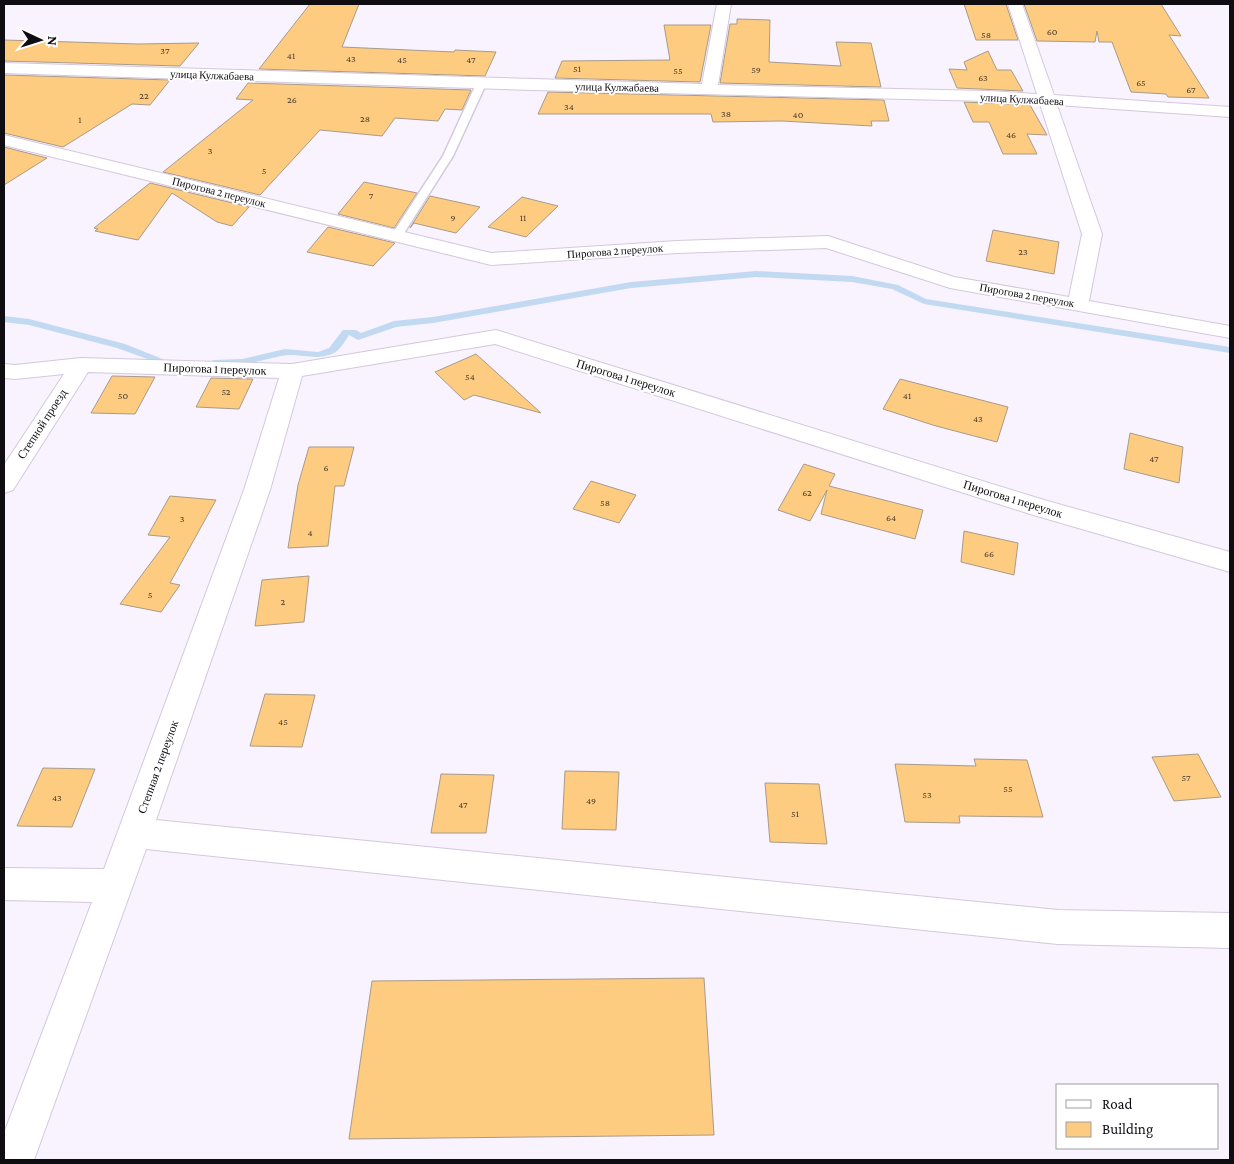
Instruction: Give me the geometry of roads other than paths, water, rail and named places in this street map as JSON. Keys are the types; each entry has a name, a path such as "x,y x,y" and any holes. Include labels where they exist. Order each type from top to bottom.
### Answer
{"street":[{"path":"709,90 724,4"},
{"path":"1015,4 1092,234 1078,304"},
{"name":"улица Кулжабаева","path":"4,68 481,84 988,96 1230,112"},
{"name":"Пирогова 2 переулок","path":"4,140 491,259 677,247 828,242 950,282 1230,332"},
{"name":"Пирогова 1 переулок","path":"4,371 14,372 81,365 292,371 496,337 1039,508 1230,562"},
{"name":"Степной проезд","path":"4,484 81,365"},
{"name":"Степная 2 переулок","path":"14,1160 135,833 257,490 292,371"},
{"path":"135,833 1058,927 1230,931"},
{"path":"4,884 115,886"}],"lane":[{"path":"396,236 448,156 481,84"}],"waterway":[{"path":"214,363 242,362 285,352 319,355 333,350 346,332 356,333 358,337 394,324 433,320 631,285 756,274 852,279 895,287 924,301 1230,350"},
{"path":"4,319 29,322 121,346 170,364"}]}
